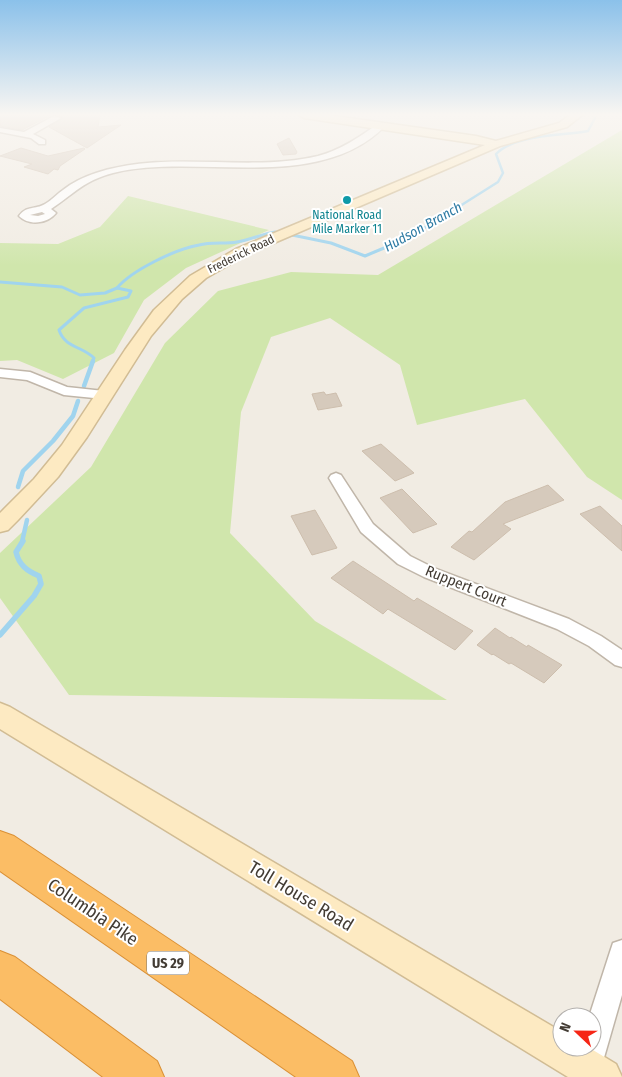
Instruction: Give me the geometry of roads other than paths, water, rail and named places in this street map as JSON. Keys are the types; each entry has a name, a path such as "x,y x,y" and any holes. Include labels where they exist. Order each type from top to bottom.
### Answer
{"highway":[{"name":"Columbia Pike","path":"0,849 336,1077"},
{"path":"0,972 140,1077"}],"main road":[{"name":"Frederick Road","path":"0,525 50,473 78,437 141,339 162,312 180,292 207,270 241,252 446,165"},
{"name":"Toll House Road","path":"0,715 595,1072"}],"street":[{"path":"44,209 80,182 104,173 149,165"},
{"path":"172,165 247,165"},
{"path":"0,373 30,376 64,391 104,395"},
{"name":"Ruppert Court","path":"336,478 367,528 404,560 430,573 563,624 595,641 622,660"},
{"path":"595,1072 622,952"}],"waterway":[{"name":"Hudson Branch","path":"433,223 498,182 503,173 500,165"},
{"name":"Hudson Branch","path":"292,235 331,243 365,256 396,243 435,222"},
{"name":"Hudson Branch","path":"117,288 133,274 155,261 189,247 204,244 232,243 275,232"},
{"path":"0,282 62,287 80,295 105,293 117,288"},
{"name":"Hudson Branch","path":"92,362 94,358 70,344 59,330 84,308 128,297 131,291 117,288"},
{"name":"Hudson Branch","path":"84,386 93,361"},
{"name":"Hudson Branch","path":"18,487 23,471 53,441 73,416 78,401"},
{"name":"Hudson Branch","path":"22,542 27,520"},
{"name":"Hudson Branch","path":"0,635 34,596 41,584 39,576 24,567 17,557 16,552 23,541"}],"place":[{"name":"National Road Mile Marker 11","path":"347,200"}]}
